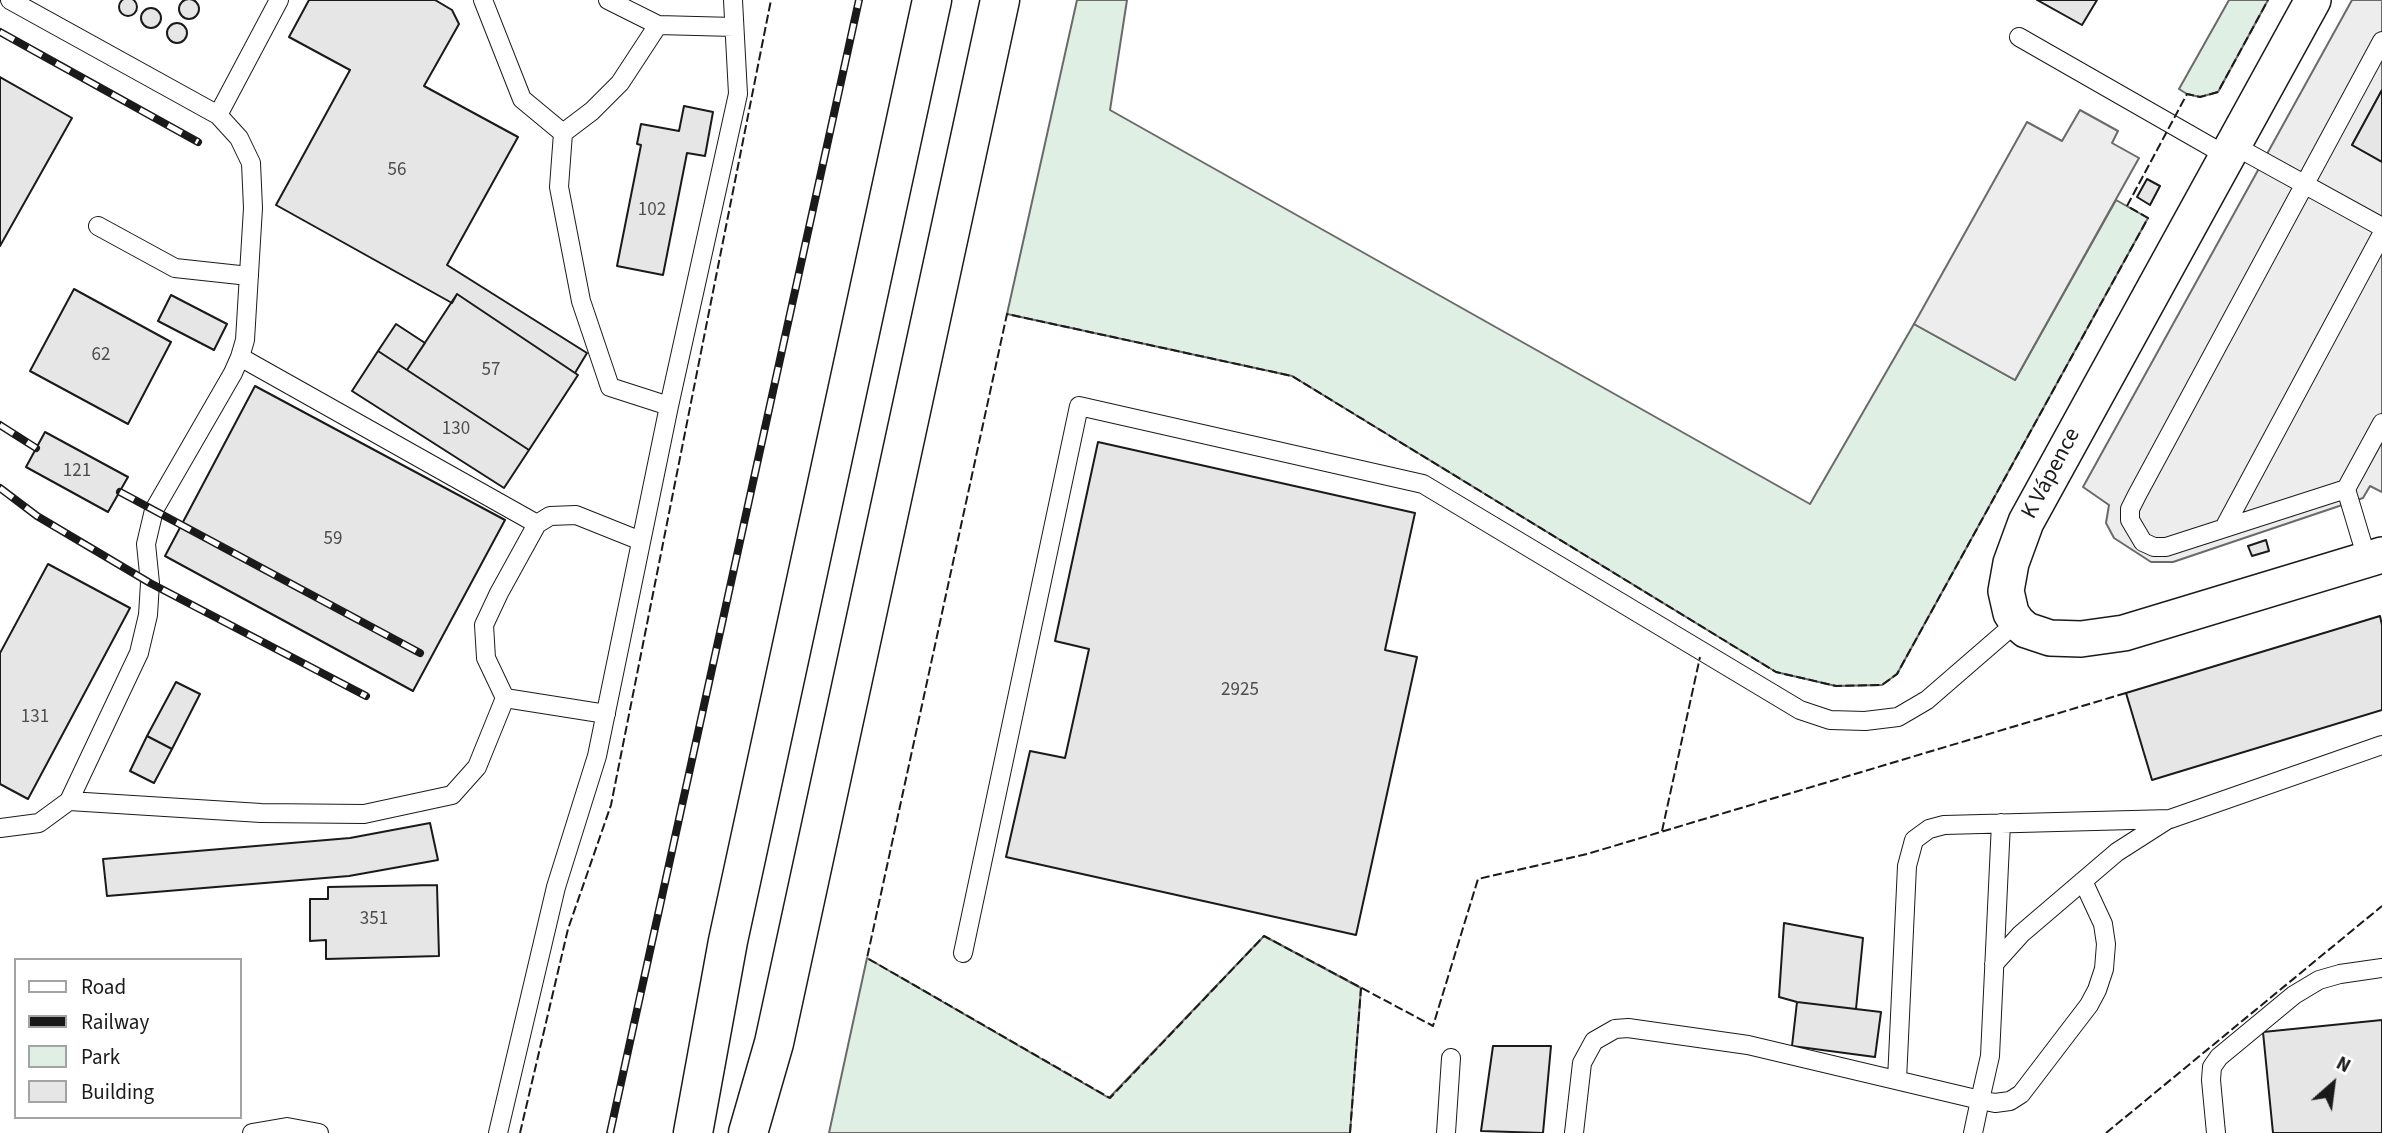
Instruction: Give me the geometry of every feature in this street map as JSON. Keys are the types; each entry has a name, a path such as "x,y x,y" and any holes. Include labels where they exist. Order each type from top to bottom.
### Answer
{"main road":[{"path":"693,1133 728,941 932,0"},
{"path":"748,1133 774,1043 1000,0"},
{"path":"676,1133 728,941"},
{"path":"762,1133 774,1043"}],"street":[{"name":"K Vápence","path":"2017,622 2011,613 2007,591 2011,563 2026,522 2313,0"},
{"path":"2017,622 2026,630 2050,638 2104,637 2374,557"}],"lane":[{"path":"0,828 38,823 69,801 139,653 148,615 150,583 146,544 154,510 233,373 245,340 253,208 251,163 239,138 218,115 10,0"},
{"path":"218,115 279,0"},
{"path":"483,0 522,99 563,133"},
{"path":"608,0 658,25 734,27"},
{"path":"498,1133 556,887 597,756 669,406 738,93 733,0"},
{"path":"658,25 620,83 592,111 563,133 559,187 581,301 610,387 669,406"},
{"path":"2019,37 2230,151 2305,184 2382,227"},
{"path":"2382,41 2130,509 2130,520 2143,542 2154,547 2166,547 2346,489 2382,423"},
{"path":"98,226 176,268 249,276"},
{"path":"2224,528 2382,234"},
{"path":"240,357 537,524"},
{"path":"963,953 1079,406 1423,484 1800,710 1830,720 1865,721 1898,717 1927,700 2017,622"},
{"path":"2346,489 2374,557"},
{"path":"69,801 261,813 364,814 452,795 477,767 505,698 486,658 484,625 537,524 550,516 576,515 641,541"},
{"path":"505,698 606,714"},
{"path":"1994,964 2021,934 2117,852 2170,819 2382,744"},
{"path":"1897,1080 1907,866 1914,840 1929,829 1944,825 2170,819"},
{"path":"1973,1133 1990,1056 2001,823"},
{"path":"1574,1133 1582,1063 1594,1041 1615,1029 1628,1028 1748,1045 1980,1100 1995,1103 2010,1101 2021,1094 2089,1005 2104,969 2106,944 2103,924 2083,881"},
{"path":"2216,1133 2211,1080 2212,1067 2219,1056 2294,995 2319,980 2382,968"},
{"path":"1446,1133 1451,1058"},
{"path":"252,1133 287,1127 319,1133"}],"green space":[{"path":"1077,0 1127,0 1110,110 1810,504 1914,324 2015,380 2116,200 2148,218 1897,674 1882,685 1836,686 1776,672 1292,376 1007,314"},
{"path":"2229,0 2268,0 2218,92 2200,97 2187,94 2179,89"},
{"path":"1264,936 1361,988 1350,1133 829,1133 867,958 1109,1098"}],"shaded area":[{"path":"2352,0 2382,0 2382,90 2352,145 2382,162 2382,492 2370,486 2363,498 2173,562 2151,562 2114,538 2106,523 2109,505 2083,487"},
{"path":"2080,110 2118,131 2112,143 2139,158 2015,380 1914,324 2027,122 2062,141"}],"building":[{"path":"125,-1 131,-1 136,4 134,13 128,16 122,13 119,7"},
{"path":"189,-1 196,2 199,9 196,16 189,19 182,16 179,9 182,2"},
{"path":"309,0 435,0 452,10 459,24 424,86 518,137 447,265 587,353 575,373 457,294 452,303 276,205 350,70 289,37"},
{"path":"2037,0 2097,0 2082,25"},
{"path":"151,8 158,11 161,18 158,25 151,28 144,25 141,18 144,11"},
{"path":"177,23 184,26 187,33 184,40 177,43 170,40 167,33 170,26"},
{"path":"0,77 72,118 0,246"},
{"path":"2382,90 2382,162 2352,145"},
{"path":"684,106 713,112 705,156 687,153 663,275 617,266 641,145 637,144 641,124 679,131"},
{"path":"2147,179 2160,186 2150,205 2137,197"},
{"path":"74,289 171,342 128,424 30,371"},
{"path":"457,294 578,375 529,450 407,370"},
{"path":"171,295 227,324 214,350 158,321"},
{"path":"396,324 425,343 407,370 378,351"},
{"path":"378,351 529,450 504,488 352,391"},
{"path":"255,386 505,520 413,691 165,556"},
{"path":"45,432 128,477 108,512 26,467"},
{"path":"1098,442 1415,513 1385,650 1417,657 1356,935 1006,857 1030,751 1065,758 1089,649 1055,641"},
{"path":"2266,540 2269,551 2252,556 2248,546"},
{"path":"48,564 130,608 28,799 0,784 0,653"},
{"path":"2380,616 2382,710 2152,780 2126,693"},
{"path":"176,682 200,694 172,749 147,736"},
{"path":"147,736 172,749 154,783 130,771"},
{"path":"430,823 438,860 349,876 107,896 103,859 350,838"},
{"path":"437,885 439,956 326,959 326,940 310,941 310,899 328,899 328,887"},
{"path":"1784,923 1863,938 1856,1009 1797,1002 1779,997"},
{"path":"1797,1002 1881,1012 1875,1057 1792,1046"},
{"path":"2382,1020 2382,1133 2273,1133 2263,1032"},
{"path":"1493,1046 1551,1046 1543,1133 1481,1131"}],"railway":[{"path":"610,1133 859,0"},
{"path":"0,32 198,142"},
{"path":"0,425 36,448"},
{"path":"0,488 37,516 150,583 366,696"},
{"path":"120,492 420,653"}],"fence":[{"path":"520,1133 568,929 611,805 771,0"},
{"path":"2126,693 1587,854 1478,879 1433,1026 1264,936 1110,1098 867,958 1007,314 1292,376 1776,672 1836,686 1882,685 1897,674 2148,218 2127,206 2187,94 2200,97 2218,92 2268,0"},
{"path":"1662,831 1700,657"},
{"path":"2106,1133 2382,906"},
{"path":"1350,1133 1361,988"}]}
